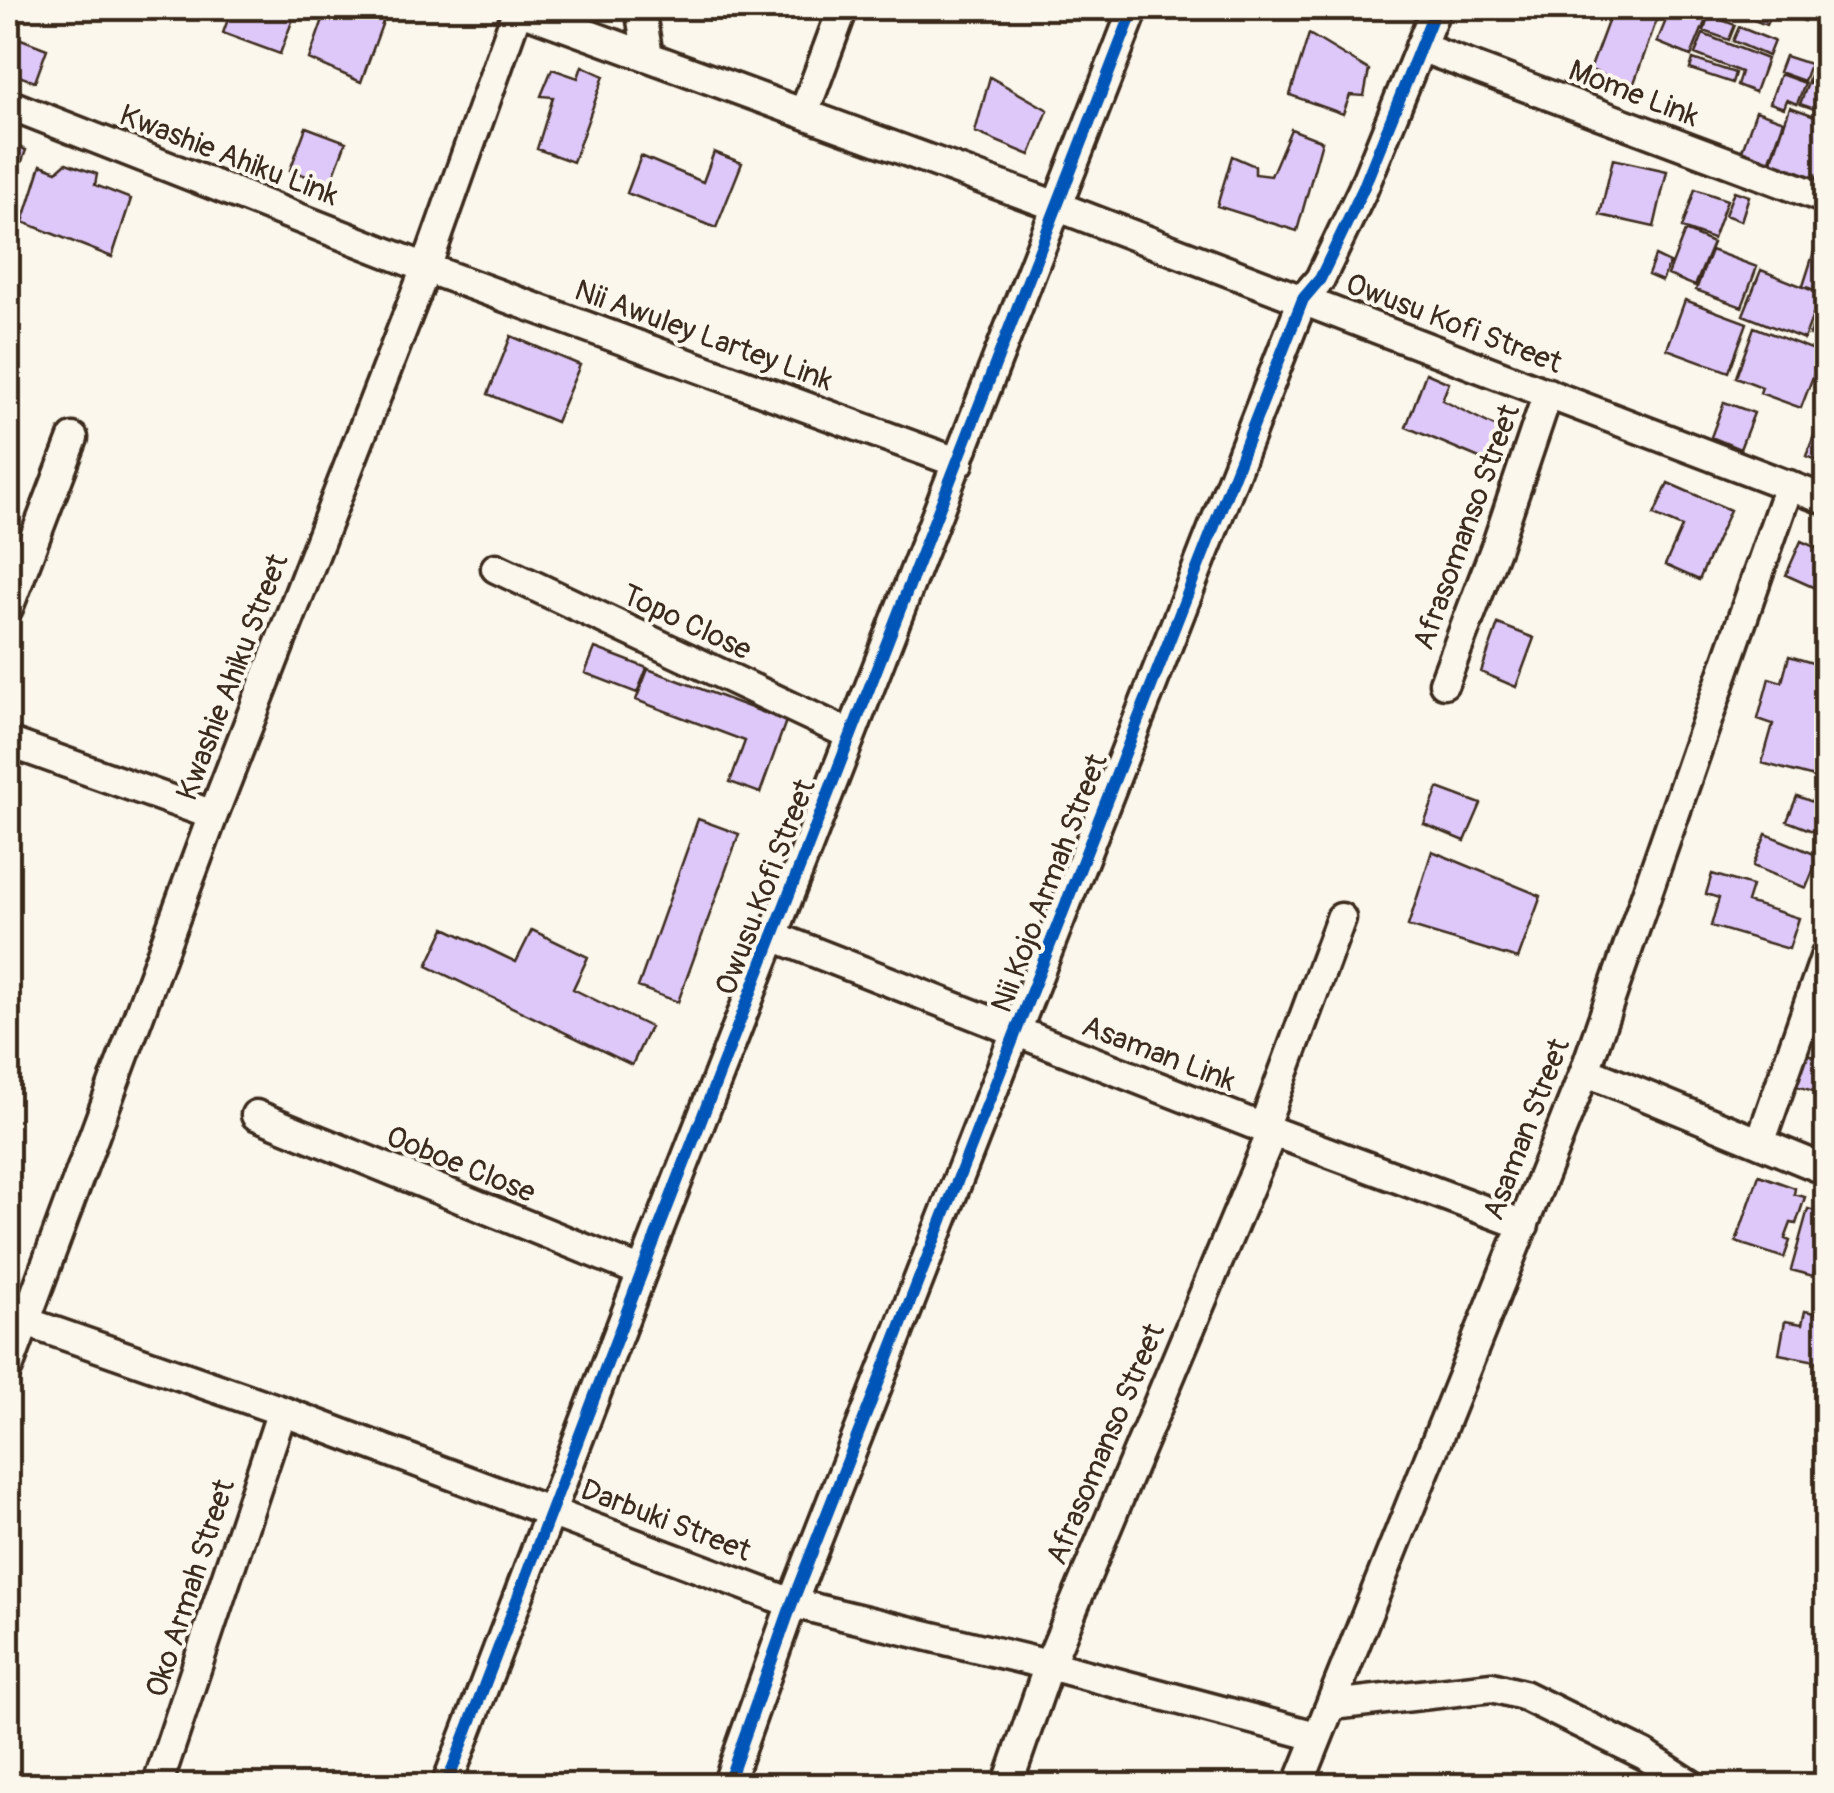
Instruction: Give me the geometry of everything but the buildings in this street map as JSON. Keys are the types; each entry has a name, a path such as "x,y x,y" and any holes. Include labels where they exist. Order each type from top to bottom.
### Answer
{"street":[{"name":"Owusu Kofi Street","path":"516,8 1058,206 1826,500"},
{"name":"Kwashie Ahiku Street","path":"8,1368 16,1319 426,268 516,8"},
{"path":"640,8 648,56"},
{"path":"804,113 842,8"},
{"name":"Owusu Kofi Street","path":"446,1786 1134,8"},
{"name":"Nii Kojo Armah Street","path":"726,1786 792,1603 1303,299 1320,279 1363,188 1436,8"},
{"name":"Mome Link","path":"1420,47 1826,199"},
{"name":"Kwashie Ahiku Link","path":"8,104 426,268"},
{"name":"Nii Awuley Lartey Link","path":"426,268 959,463"},
{"name":"Afrasomanso Street","path":"1444,683 1548,393"},
{"path":"8,608 73,438"},
{"name":"Asaman Street","path":"1298,1786 1585,1071 1789,486"},
{"name":"Topo Close","path":"496,568 851,734"},
{"path":"8,742 213,815"},
{"name":"Afrasomanso Street","path":"1007,1786 1049,1665 1268,1130 1341,918"},
{"name":"Asaman Link","path":"772,936 1268,1130 1524,1225"},
{"path":"1760,1143 1826,955"},
{"path":"1585,1071 1826,1170"},
{"name":"Ooboe Close","path":"256,1115 642,1272"},
{"name":"Darbuki Street","path":"16,1319 282,1411 792,1603 1049,1665 1316,1736"},
{"name":"Oko Armah Street","path":"157,1786 282,1411"},
{"path":"1332,1705 1492,1687 1523,1695 1645,1755 1693,1786"}],"cycle path":[{"path":"446,1786 1134,8"},
{"path":"727,1786 792,1603 1303,299 1320,279 1363,189 1436,8"}]}
